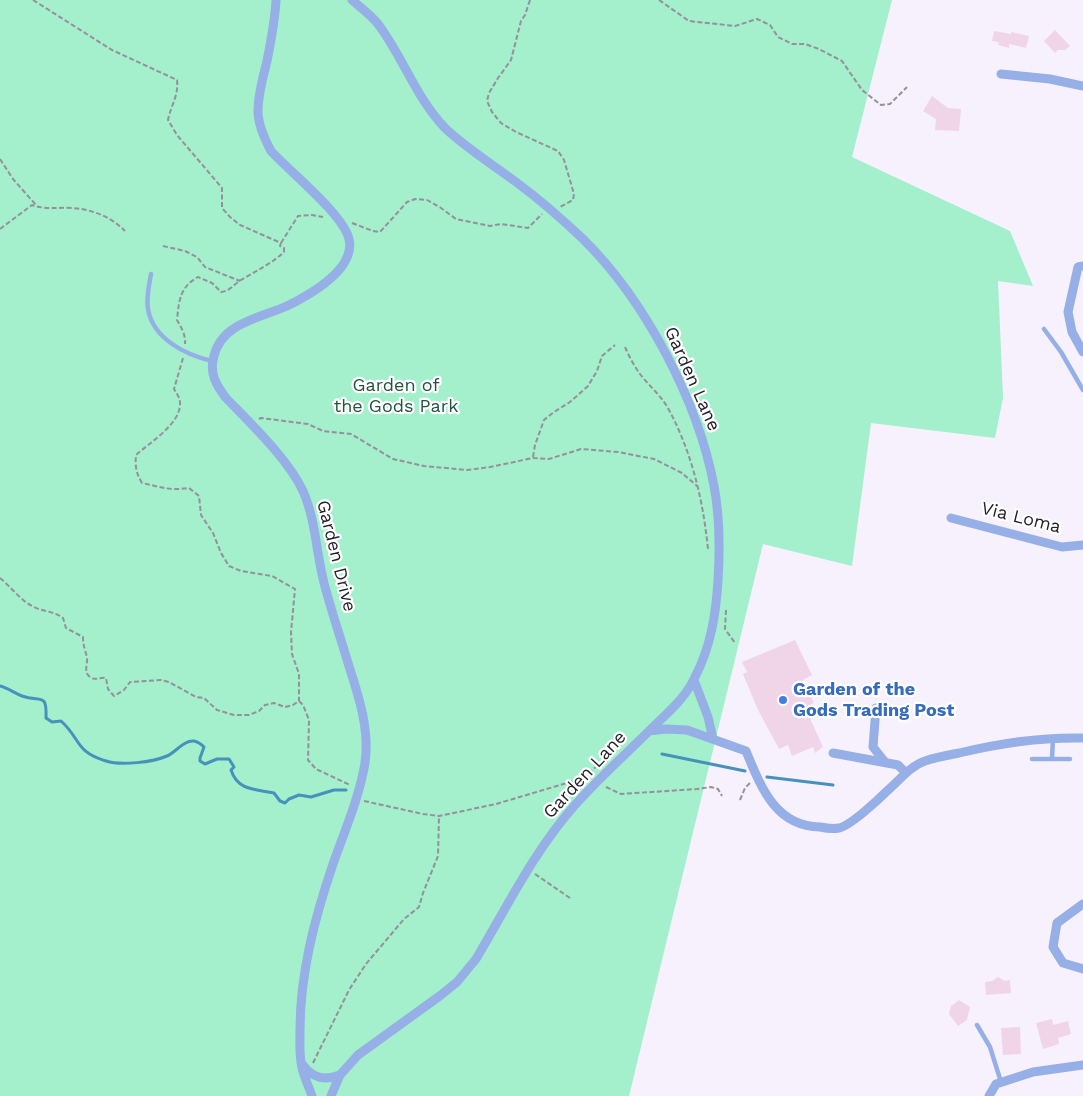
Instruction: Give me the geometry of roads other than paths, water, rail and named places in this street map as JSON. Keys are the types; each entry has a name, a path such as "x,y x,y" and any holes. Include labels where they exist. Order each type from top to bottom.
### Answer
{"street":[{"path":"212,361 216,348 223,337 234,328 288,306 330,280 344,264 349,252 349,239 339,220 271,151 264,139 259,124 260,92 269,51 276,0"},
{"name":"Garden Lane","path":"331,1096 340,1075 358,1056 441,996 467,971 476,959 529,868 556,829 575,805 676,705 694,680 707,650 714,619 720,558 719,521 714,485 704,446 691,409 653,331 627,290 584,241 552,211 445,128 427,106 377,22 352,0"},
{"path":"1000,74 1050,79 1083,86"},
{"path":"1083,266 1078,267 1068,312 1072,332 1083,352"},
{"name":"Garden Drive","path":"212,361 213,375 217,386 286,465 302,490 316,533 326,589 360,699 364,718 365,760 359,790 323,894 310,941 300,1012 301,1062 312,1096"},
{"name":"Via Loma","path":"951,518 1062,546 1083,545"},
{"path":"694,680 708,717 713,739"},
{"path":"876,708 873,747 885,762"},
{"path":"649,731 666,729 687,730 746,751 757,778 776,809 783,816 805,826 839,828 851,821 888,791 906,773 926,760 1029,739 1083,738"},
{"path":"833,753 898,765 906,773"},
{"path":"1083,904 1057,923 1053,947 1063,963 1083,969"},
{"path":"301,1062 308,1071 323,1078 330,1079 340,1075"},
{"path":"988,1096 996,1084 1001,1082 1033,1072 1083,1065"}],"lane":[{"path":"151,274 147,296 148,311 154,325 164,338 184,351 212,361"},
{"path":"1044,329 1061,352 1083,390"},
{"path":"1052,759 1054,738"},
{"path":"1032,759 1070,759"},
{"path":"977,1025 990,1047 1001,1082"}],"waterway":[{"path":"0,686 22,696 44,701 46,718 52,722 61,721 83,749 106,761 137,763 154,760 167,756 187,742 194,741 204,747 200,761 205,764 217,759 229,759 234,767 231,770 238,782 254,790 274,793 280,801 285,803 299,795 311,797 334,790 346,790"},
{"path":"662,754 745,771"},
{"path":"767,777 833,785"}],"place":[{"name":"Garden of the Gods Trading Post","path":"783,700"}],"park label":[{"name":"Garden of the Gods Park","path":"396,396"}]}
